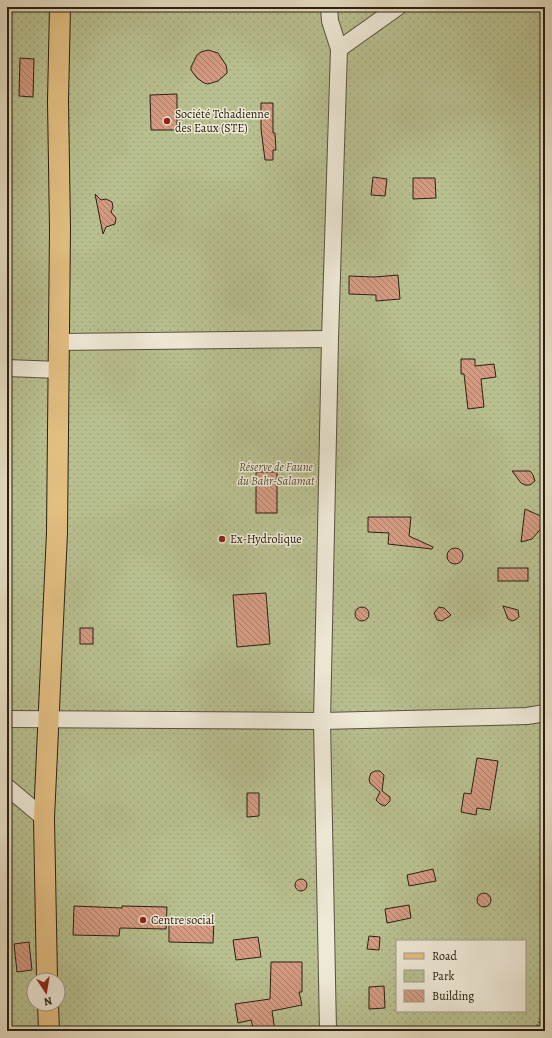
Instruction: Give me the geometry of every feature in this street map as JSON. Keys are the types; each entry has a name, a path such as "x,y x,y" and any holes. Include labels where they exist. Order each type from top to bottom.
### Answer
{"main road":[{"path":"47,972 44,818 57,534 60,229 58,101 60,7"},
{"path":"48,1012 48,1031"}],"street":[{"path":"328,1031 322,721 330,339 340,49 330,21 329,7"},
{"path":"340,49 398,7"},
{"path":"59,342 330,339"},
{"path":"7,368 59,370"},
{"path":"7,719 322,721 527,716 545,713"},
{"path":"7,786 44,818"}],"path":[{"path":"535,1031 545,1010"}],"green space":[{"name":"Réserve de Faune du Bahr-Salamat","path":"7,7 545,7 545,1031 7,1031"}],"building":[{"path":"208,50 218,53 226,65 227,73 218,81 208,84 197,78 191,70 191,67 197,55"},
{"path":"20,58 34,59 33,97 19,96"},
{"path":"177,94 177,130 151,130 150,95"},
{"path":"261,103 273,103 273,133 275,133 276,150 273,150 273,160 265,160 261,129"},
{"path":"373,177 387,179 385,196 371,195"},
{"path":"413,178 435,178 436,198 413,199"},
{"path":"95,194 101,200 106,199 112,202 113,207 111,212 116,218 115,224 106,227 103,234"},
{"path":"398,275 400,299 376,301 376,295 349,294 349,276 374,277"},
{"path":"461,359 475,359 475,366 494,364 496,377 481,379 484,407 468,409 464,374 461,374"},
{"path":"512,471 530,471 535,481 530,485 525,485 521,483"},
{"path":"256,472 277,472 277,513 256,513"},
{"path":"525,509 545,518 545,524 532,539 521,542"},
{"path":"368,517 411,517 409,536 433,547 432,549 388,544 389,533 368,532"},
{"path":"455,548 462,553 463,556 458,563 455,564 448,559 447,556 452,549"},
{"path":"498,568 528,568 528,581 498,581"},
{"path":"266,593 270,644 237,647 233,595"},
{"path":"503,606 518,610 519,617 512,621 508,619"},
{"path":"362,607 367,609 369,614 367,619 362,621 357,619 355,614 357,609"},
{"path":"439,607 444,608 451,615 442,621 437,620 434,613"},
{"path":"80,628 93,628 93,644 80,644"},
{"path":"477,758 498,761 490,810 477,808 476,815 461,812 464,793 471,794"},
{"path":"380,771 384,775 382,791 390,797 390,801 385,806 376,800 380,792 370,783 369,779 371,773"},
{"path":"247,793 259,793 259,816 247,817"},
{"path":"433,869 436,881 409,886 407,875"},
{"path":"299,879 303,879 307,885 303,891 299,891 295,887 295,883"},
{"path":"481,893 487,893 491,897 491,903 487,907 481,907 477,903 477,897"},
{"path":"409,905 411,918 387,923 385,909"},
{"path":"74,906 122,908 122,906 167,907 166,929 120,928 119,936 73,935"},
{"path":"169,919 214,920 213,943 169,942"},
{"path":"369,936 380,937 379,950 367,949"},
{"path":"258,937 261,957 236,960 233,940"},
{"path":"29,942 32,970 17,972 14,944"},
{"path":"271,962 302,962 302,992 299,992 302,1005 272,1011 275,1031 254,1031 251,1020 238,1023 235,1004 270,999"},
{"path":"384,986 385,1008 369,1009 369,987"}],"place":[{"name":"Société Tchadienne des Eaux (STE)","path":"167,121"},
{"name":"Ex-Hydrolique","path":"222,539"},
{"name":"Centre social","path":"143,920"}]}
